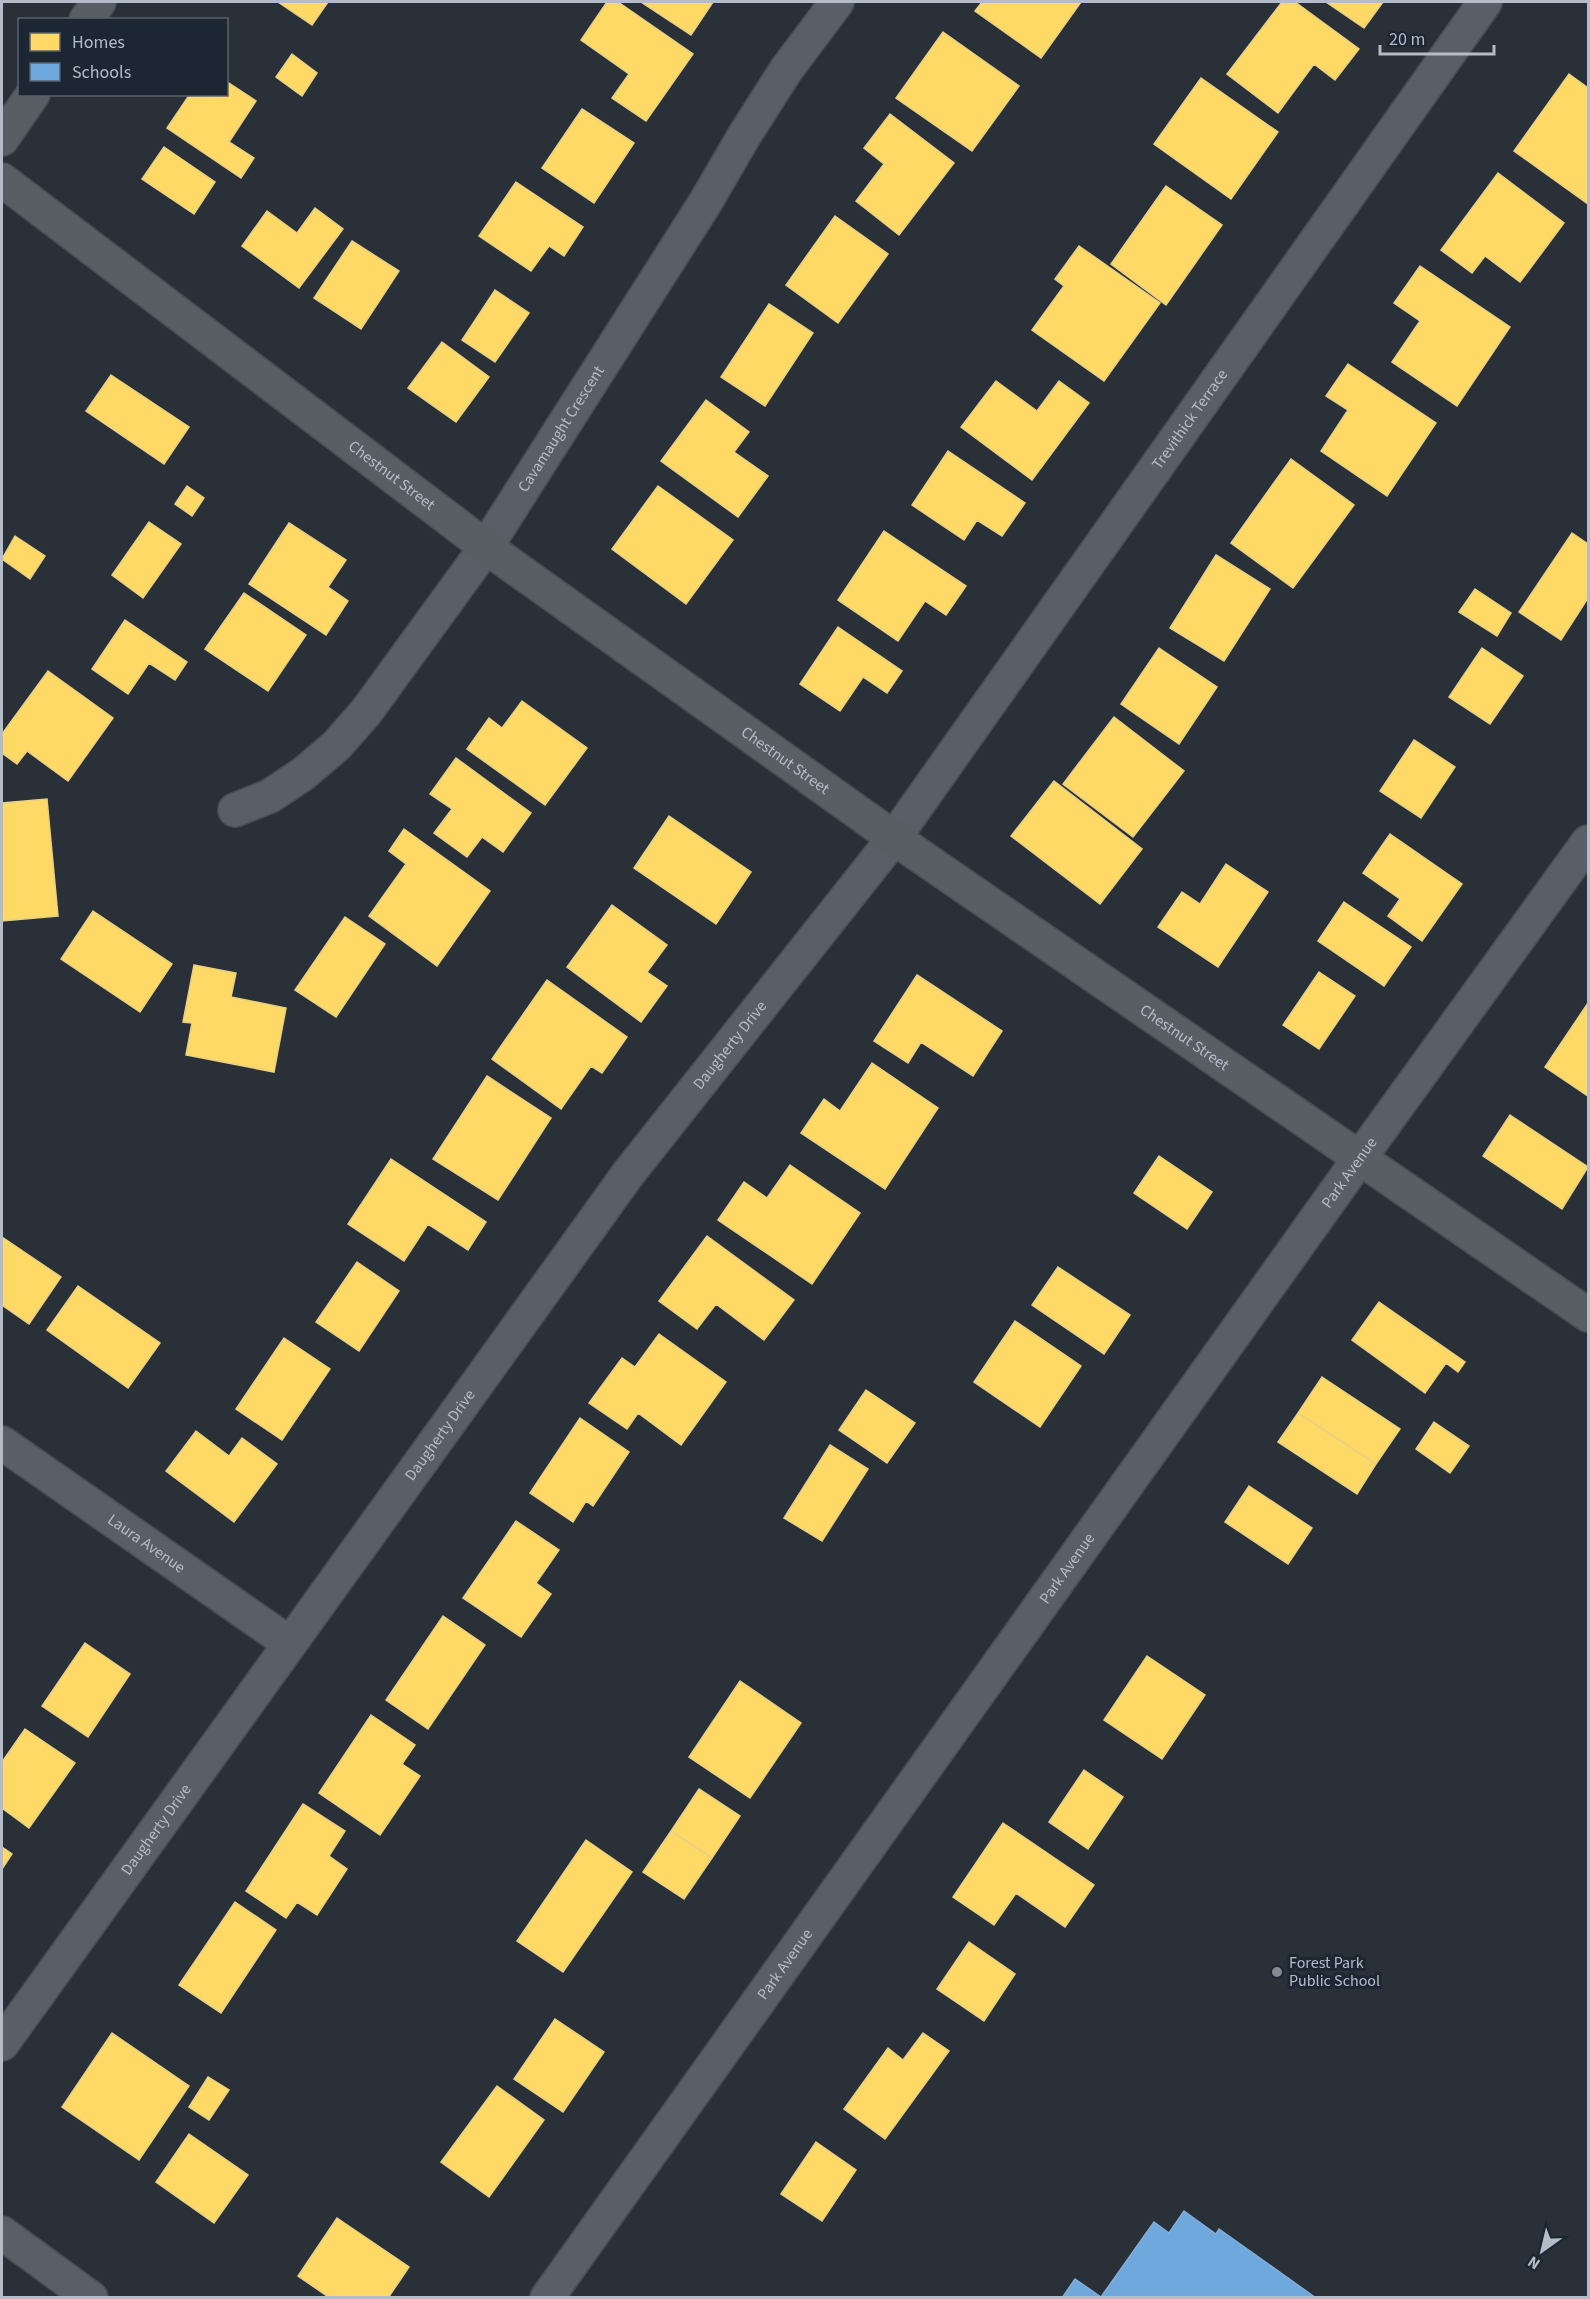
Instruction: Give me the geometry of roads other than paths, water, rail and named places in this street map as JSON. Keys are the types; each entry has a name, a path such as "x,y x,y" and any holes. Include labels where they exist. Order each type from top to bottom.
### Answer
{"street":[{"path":"87,18 99,2"},
{"name":"Cavamaught Crescent","path":"235,810 270,796 303,774 336,746 366,712 486,547 705,202 750,126 837,2"},
{"name":"Trevithick Terrace","path":"894,838 1485,2"},
{"path":"2,139 32,96"},
{"name":"Chestnut Street","path":"2,180 486,547 894,838 1588,1315"},
{"name":"Daugherty Drive","path":"2,2044 628,1174 894,838"},
{"name":"Park Avenue","path":"547,2298 1359,1159 1588,842"},
{"name":"Laura Avenue","path":"2,1443 290,1643"},
{"path":"2,2233 91,2298"}],"place":[{"name":"Forest Park Public School","path":"1277,1972"}]}
